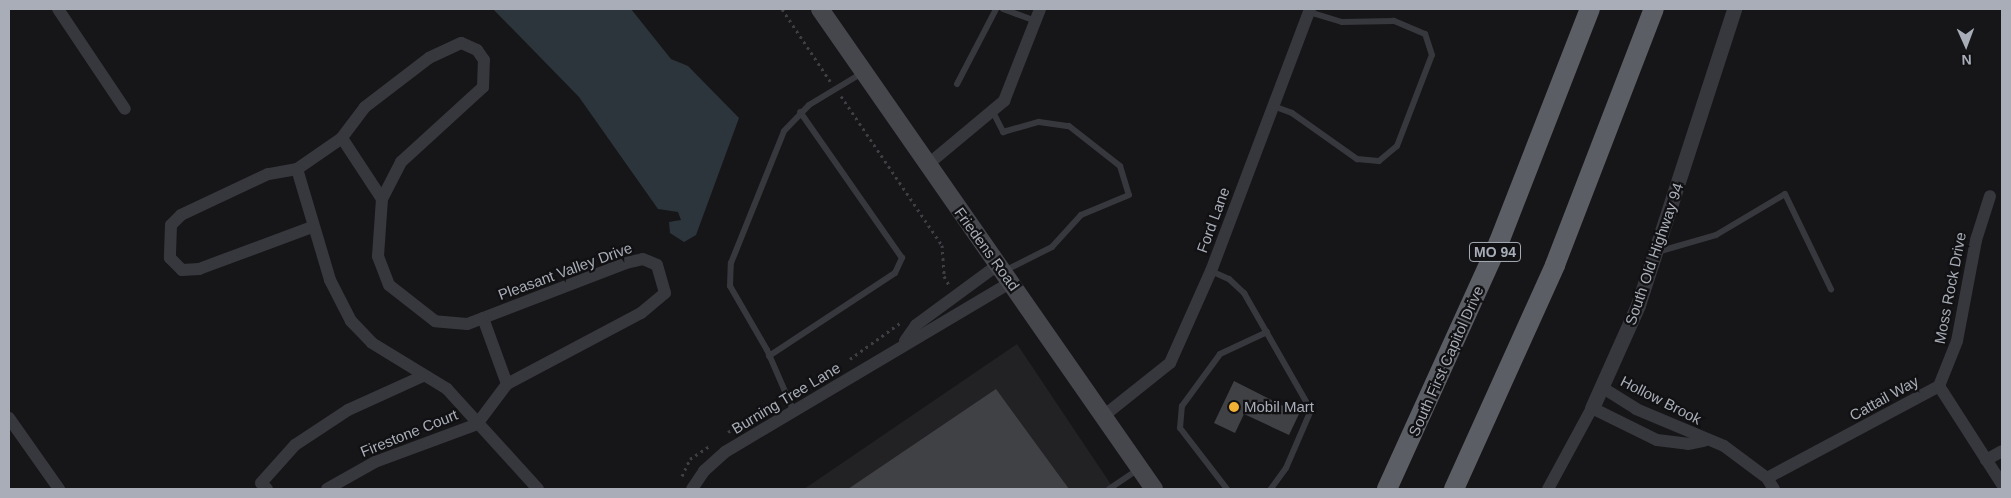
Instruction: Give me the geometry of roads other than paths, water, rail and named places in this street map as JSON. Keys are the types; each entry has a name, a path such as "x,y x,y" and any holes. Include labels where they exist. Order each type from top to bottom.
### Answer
{"highway":[{"name":"South First Capitol Drive","path":"1387,489 1499,242 1590,9"},
{"path":"1454,489 1555,265 1654,9"}],"main road":[{"name":"Friedens Road","path":"820,9 926,166 1005,272 1106,414 1154,489"}],"street":[{"path":"74,9 61,13 125,109"},
{"name":"South Old Highway 94","path":"1548,489 1603,388 1656,252 1734,9"},
{"name":"Ford Lane","path":"1106,414 1170,363 1211,272 1309,10"},
{"path":"926,166 1004,101 1038,15"},
{"name":"Pleasant Valley Drive","path":"298,169 342,138 366,107 435,54 461,43 477,50 485,66 483,87 401,162 382,199 378,256 389,285 435,322 467,324 626,263 643,259 657,265 665,293 641,313 507,384 477,424"},
{"path":"342,138 382,199"},
{"path":"312,227 198,269 182,270 170,258 171,225 181,215 268,174 298,169 312,208 312,227 330,280 351,321 372,343 447,389 538,489"},
{"name":"Moss Rock Drive","path":"1939,386 1958,341 1976,240 1990,196"},
{"name":"Burning Tree Lane","path":"905,341 916,325 1005,272"},
{"name":"Burning Tree Lane","path":"692,489 704,470 726,452 795,414 905,341 925,335 1005,272"},
{"path":"483,318 507,384"},
{"path":"267,489 261,483 295,445 348,410 424,376"},
{"name":"Cattail Way","path":"1767,478 1939,386 2002,484"},
{"name":"Hollow Brook","path":"1603,388 1704,441 1724,446 1767,478 1774,489"},
{"name":"Hollow Brook","path":"1592,408 1657,440 1688,444 1704,441"},
{"path":"9,418 59,489"},
{"name":"Firestone Court","path":"327,489 375,462 477,424"},
{"path":"1986,460 2002,451"}],"lane":[{"path":"957,84 996,9"},
{"path":"1003,9 1038,15"},
{"path":"1273,106 1292,113 1357,159 1379,160 1397,146 1432,55 1424,34 1394,21 1342,22 1309,10"},
{"path":"795,414 769,356 730,286 731,263 784,131 800,112 863,72"},
{"path":"992,110 1003,132 1039,122 1069,126 1120,166 1129,195 1081,215 1052,247 1005,272"},
{"path":"769,356 895,273 902,258 800,112"},
{"path":"1656,252 1716,235 1785,194 1831,289"},
{"path":"1211,272 1229,279 1244,293 1311,410 1303,435 1271,489"},
{"path":"1228,489 1180,428 1182,406 1220,354 1267,332"},
{"path":"1109,489 1140,468"}],"place":[{"name":"Mobil Mart","path":"1234,407"}]}
